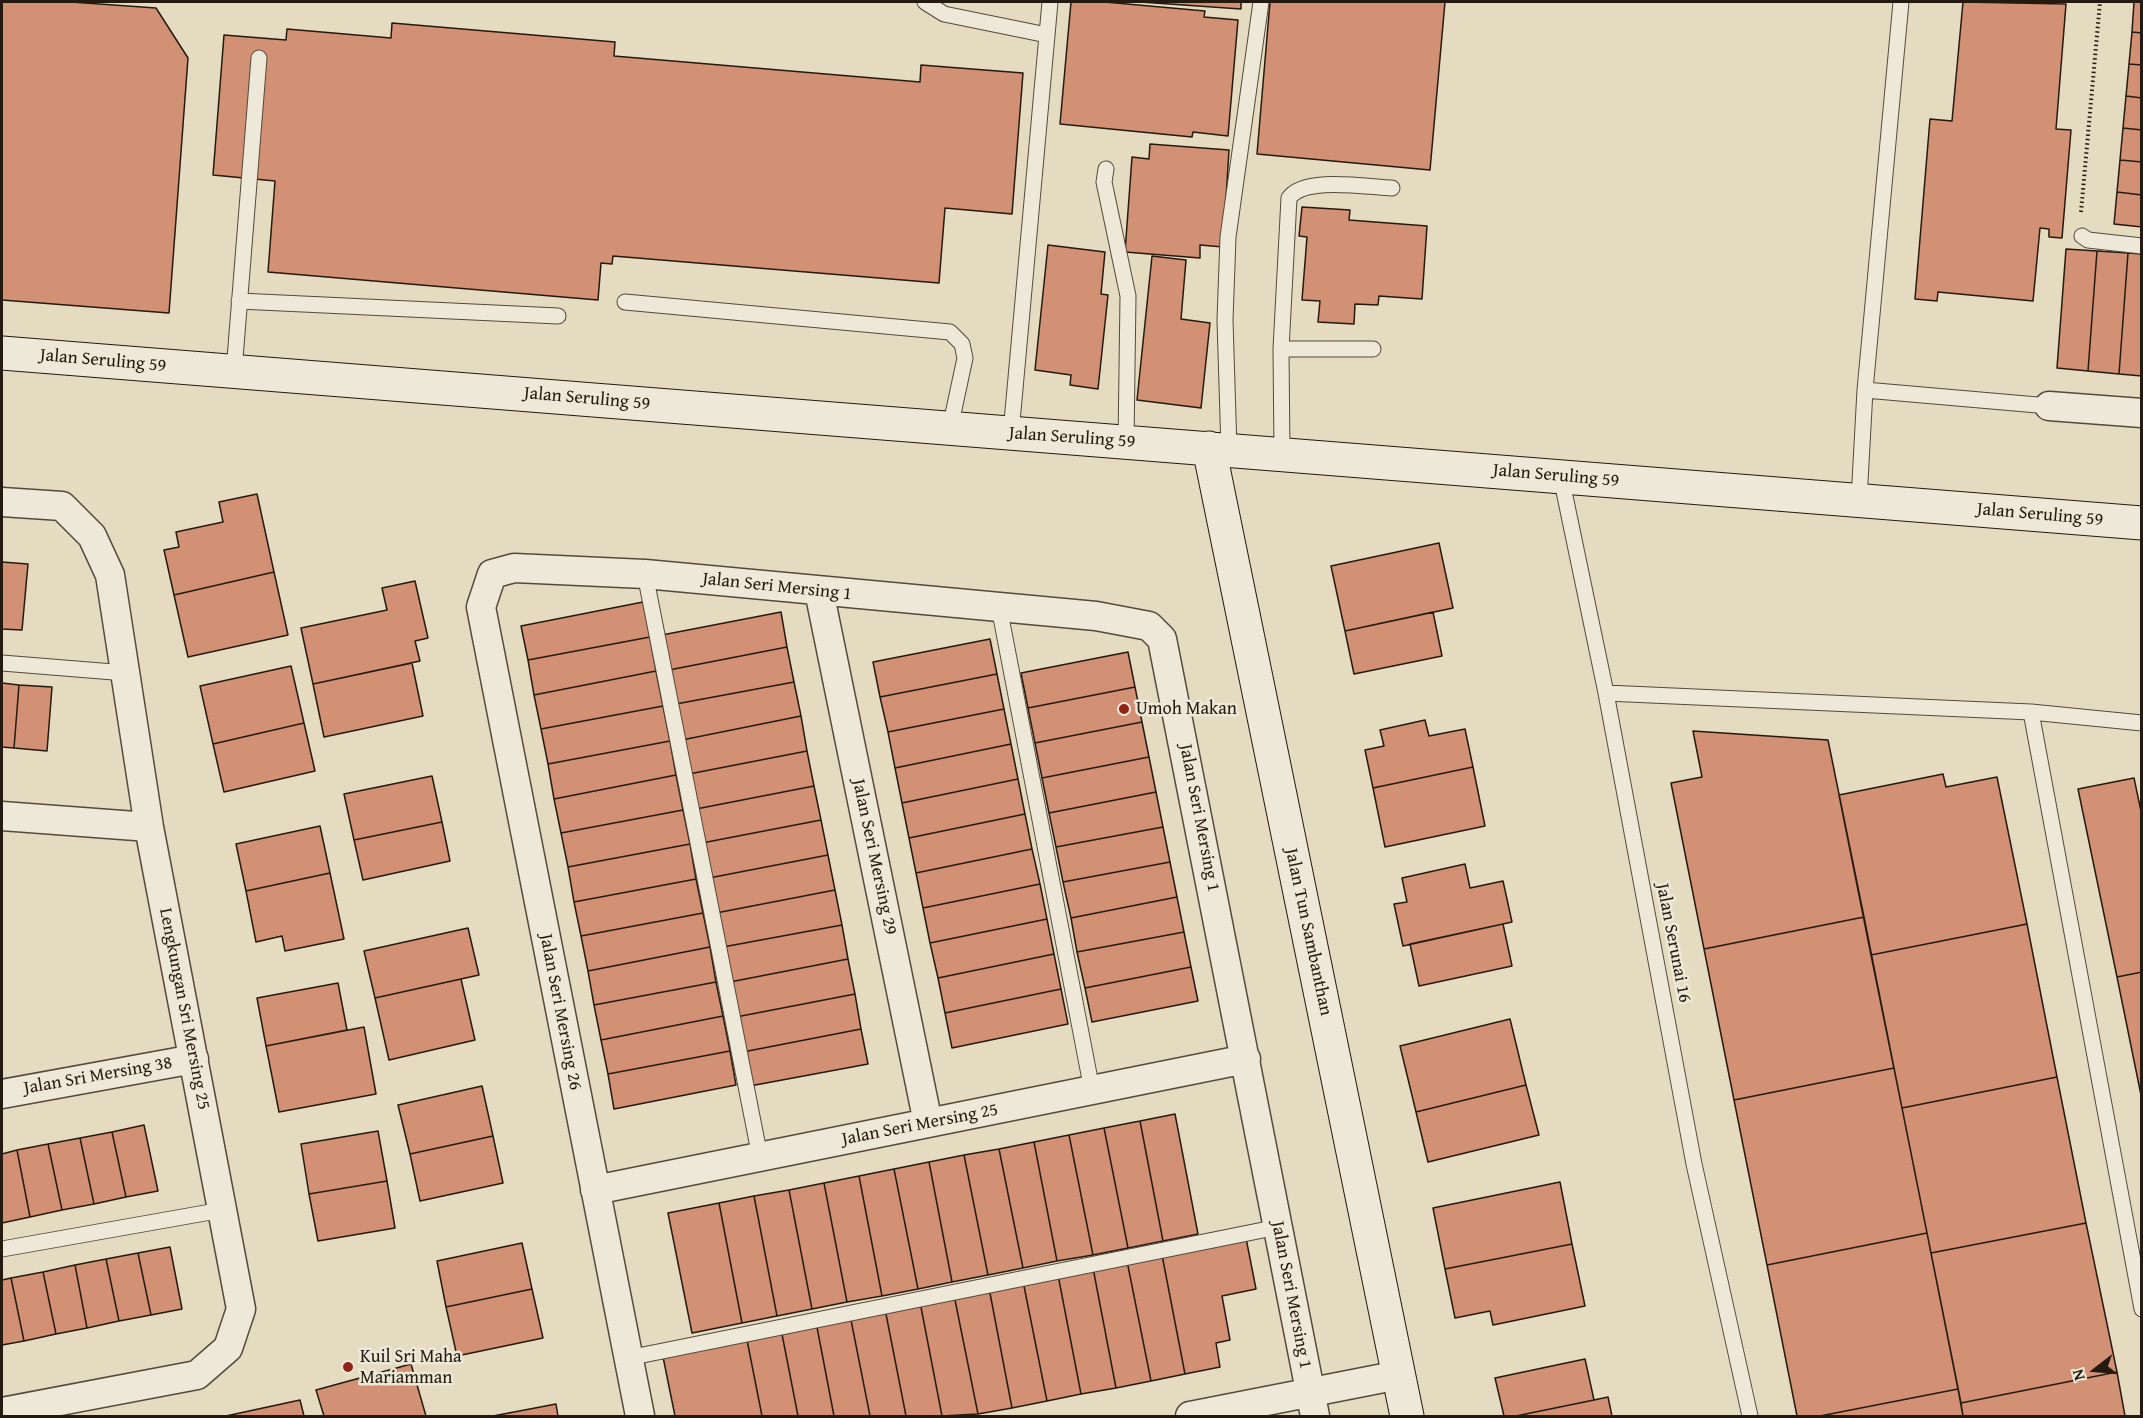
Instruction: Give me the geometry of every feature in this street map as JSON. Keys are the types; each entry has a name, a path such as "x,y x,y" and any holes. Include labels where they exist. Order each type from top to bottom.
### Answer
{"main road":[{"name":"Jalan Seruling 59","path":"2,353 2142,523"},
{"name":"Jalan Tun Sambanthan","path":"1219,449 1407,1416"}],"street":[{"path":"2049,406 2142,413"},
{"name":"Lengkungan Sri Mersing 25","path":"2,502 62,506 92,536 110,575 149,827 241,1310 228,1348 197,1375 2,1412"},
{"name":"Jalan Seri Mersing 1","path":"481,607 492,574 513,568 645,574 1096,616 1149,626 1162,639 1278,1227 1320,1399"},
{"name":"Jalan Seri Mersing 29","path":"819,591 928,1123"},
{"name":"Jalan Seri Mersing 26","path":"481,607 639,1416"},
{"path":"2,816 149,827"},
{"name":"Jalan Sri Mersing 38","path":"2,1094 194,1059"},
{"name":"Jalan Seri Mersing 25","path":"595,1190 1246,1059"},
{"path":"1191,1416 1320,1399 1362,1382 1399,1375"}],"lane":[{"path":"925,2 944,14 1047,35"},
{"path":"1011,433 1050,2"},
{"path":"1219,449 1228,237 1261,2"},
{"path":"1859,500 1865,390 1901,2"},
{"path":"234,371 259,58"},
{"path":"1106,169 1104,182 1128,296 1126,442"},
{"path":"1281,454 1281,350 1289,198 1294,190 1309,184 1392,188"},
{"path":"2082,236 2088,240 2142,246"},
{"path":"239,301 558,316"},
{"path":"625,302 950,332 962,344 965,358 950,428"},
{"path":"1281,350 1373,349"},
{"path":"1865,390 2049,406"},
{"name":"Jalan Serunai 16","path":"1561,477 1606,693 1694,1164 1750,1416"},
{"path":"645,574 760,1157"},
{"path":"999,607 1092,1090"},
{"path":"2,663 126,673"},
{"path":"1606,693 2031,712 2142,723"},
{"path":"2031,712 2142,1309"},
{"path":"2,1249 222,1210"},
{"path":"628,1358 1278,1227"}],"path":[{"path":"2082,236 2080,230 2100,2"}],"building":[{"path":"2,2 71,2 156,8 188,58 169,313 2,300"},
{"path":"1071,2 1105,2 1205,11 1204,17 1238,20 1228,136 1193,132 1192,137 1060,124"},
{"path":"1140,2 1241,2 1241,9"},
{"path":"1270,2 1445,2 1430,170 1257,154"},
{"path":"1963,2 2066,4 2056,129 2071,130 2062,238 2049,237 2049,229 2040,228 2033,301 1938,292 1937,301 1915,299 1930,119 1952,121"},
{"path":"2134,2 2142,2 2142,33 2132,32"},
{"path":"392,23 615,42 614,56 920,82 921,65 1023,73 1012,214 945,208 939,283 613,256 612,264 601,263 598,300 268,272 275,181 213,175 224,35 286,40 287,29 391,38"},
{"path":"2132,32 2142,33 2142,65 2129,64"},
{"path":"2129,64 2142,65 2142,98 2126,96"},
{"path":"2126,96 2142,98 2142,130 2123,128"},
{"path":"2123,128 2142,130 2142,162 2120,160"},
{"path":"1150,144 1229,150 1223,247 1200,245 1200,258 1125,252 1132,157 1149,159"},
{"path":"2120,160 2142,162 2142,195 2117,192"},
{"path":"2117,192 2142,195 2142,227 2114,224"},
{"path":"1302,207 1350,210 1349,220 1427,226 1422,299 1379,296 1378,305 1355,304 1354,324 1318,322 1320,301 1302,300 1307,237 1299,236"},
{"path":"1048,245 1105,252 1101,294 1108,295 1098,389 1070,385 1071,375 1035,370"},
{"path":"2066,249 2097,251 2088,371 2057,368"},
{"path":"2097,251 2128,253 2119,374 2088,371"},
{"path":"2128,253 2142,254 2142,376 2119,374"},
{"path":"1152,256 1186,260 1181,319 1210,323 1201,408 1137,400"},
{"path":"257,494 274,572 174,595 164,550 179,547 176,532 223,522 219,502"},
{"path":"1439,543 1453,608 1345,631 1331,566"},
{"path":"2,562 28,564 22,630 2,629"},
{"path":"274,572 288,635 188,657 174,595"},
{"path":"415,581 428,638 415,641 420,661 313,684 301,628 387,610 382,588"},
{"path":"643,602 650,637 528,660 521,626"},
{"path":"781,612 787,647 669,670 662,635"},
{"path":"1433,612 1442,656 1354,674 1345,631"},
{"path":"650,637 656,671 534,695 528,660"},
{"path":"990,639 997,674 880,697 873,662"},
{"path":"787,647 794,682 676,704 669,670"},
{"path":"1128,652 1135,687 1028,708 1021,673"},
{"path":"412,663 423,716 324,737 313,684"},
{"path":"291,666 304,723 213,744 200,686"},
{"path":"656,671 663,706 541,729 534,695"},
{"path":"997,674 1004,709 888,732 880,697"},
{"path":"794,682 801,716 682,740 676,704"},
{"path":"2,683 19,685 14,748 2,747"},
{"path":"19,685 52,687 47,751 14,748"},
{"path":"1135,687 1142,722 1035,743 1028,708"},
{"path":"663,706 670,741 548,764 541,729"},
{"path":"1004,709 1011,744 895,768 888,732"},
{"path":"801,716 807,751 689,774 682,740"},
{"path":"1425,720 1429,736 1465,729 1473,767 1373,788 1365,750 1384,746 1380,730"},
{"path":"1142,722 1149,757 1042,778 1035,743"},
{"path":"304,723 315,771 224,792 213,744"},
{"path":"1693,731 1828,740 1864,917 1704,949 1671,783 1702,777"},
{"path":"670,741 676,775 554,799 548,764"},
{"path":"1011,744 1018,779 902,803 895,768"},
{"path":"807,751 814,786 696,809 689,774"},
{"path":"1149,757 1156,792 1049,813 1042,778"},
{"path":"1473,767 1485,826 1385,847 1373,788"},
{"path":"1943,774 1946,787 1997,777 2027,924 1871,955 1839,795"},
{"path":"676,775 683,810 561,833 554,799"},
{"path":"432,776 442,822 354,840 344,794"},
{"path":"2134,778 2142,816 2142,972 2117,977 2078,789"},
{"path":"1018,779 1025,814 909,838 902,803"},
{"path":"814,786 821,820 702,843 696,809"},
{"path":"1156,792 1163,827 1056,847 1049,813"},
{"path":"683,810 690,844 568,867 561,833"},
{"path":"1025,814 1032,849 916,873 909,838"},
{"path":"821,820 828,855 709,878 702,843"},
{"path":"442,822 450,861 363,880 354,840"},
{"path":"320,826 330,873 246,891 236,844"},
{"path":"1163,827 1170,862 1063,882 1056,847"},
{"path":"690,844 696,879 574,902 568,867"},
{"path":"1032,849 1040,884 923,908 916,873"},
{"path":"828,855 835,890 716,913 709,878"},
{"path":"1170,862 1177,897 1071,918 1063,882"},
{"path":"1465,864 1470,888 1503,881 1512,922 1403,946 1394,904 1407,902 1402,878"},
{"path":"330,873 344,939 285,951 282,936 256,942 246,891"},
{"path":"696,879 703,913 581,936 574,902"},
{"path":"1040,884 1047,919 930,943 923,908"},
{"path":"835,890 842,925 723,947 716,913"},
{"path":"1177,897 1184,932 1077,952 1071,918"},
{"path":"703,913 710,947 588,971 581,936"},
{"path":"1864,917 1894,1068 1734,1100 1704,949"},
{"path":"1047,919 1054,954 938,978 930,943"},
{"path":"1503,924 1512,966 1419,986 1410,944"},
{"path":"2027,924 2057,1077 1902,1108 1871,955"},
{"path":"842,925 848,959 730,982 723,947"},
{"path":"468,928 479,975 375,998 364,951"},
{"path":"1184,932 1191,967 1085,988 1077,952"},
{"path":"710,947 716,982 594,1005 588,971"},
{"path":"1054,954 1061,989 945,1013 938,978"},
{"path":"848,959 855,994 736,1017 730,982"},
{"path":"1191,967 1198,1001 1092,1022 1085,988"},
{"path":"2142,972 2142,1100 2117,977"},
{"path":"461,979 475,1040 389,1060 375,998"},
{"path":"716,982 723,1016 601,1040 594,1005"},
{"path":"338,983 347,1030 266,1046 257,998"},
{"path":"1061,989 1068,1024 952,1048 945,1013"},
{"path":"855,994 861,1029 743,1052 736,1017"},
{"path":"723,1016 730,1051 608,1074 601,1040"},
{"path":"1510,1019 1526,1085 1416,1112 1400,1046"},
{"path":"364,1027 376,1094 279,1112 266,1046"},
{"path":"861,1029 868,1064 750,1086 743,1052"},
{"path":"730,1051 736,1085 614,1109 608,1074"},
{"path":"1894,1068 1927,1233 1767,1265 1734,1100"},
{"path":"2057,1077 2086,1223 1931,1253 1902,1108"},
{"path":"1526,1085 1539,1135 1428,1162 1416,1112"},
{"path":"482,1086 493,1136 410,1154 398,1105"},
{"path":"1175,1114 1198,1234 1163,1241 1140,1121"},
{"path":"1140,1121 1163,1241 1128,1248 1104,1128"},
{"path":"144,1125 158,1191 126,1197 112,1132"},
{"path":"1104,1128 1128,1248 1093,1255 1069,1135"},
{"path":"378,1131 387,1181 309,1194 301,1144"},
{"path":"112,1132 126,1197 94,1204 80,1138"},
{"path":"1069,1135 1093,1255 1057,1261 1034,1142"},
{"path":"493,1136 503,1183 420,1201 410,1154"},
{"path":"80,1138 94,1204 62,1210 48,1144"},
{"path":"1034,1142 1057,1261 1023,1268 999,1149"},
{"path":"48,1144 62,1210 30,1217 17,1150"},
{"path":"999,1149 1023,1268 988,1275 964,1155"},
{"path":"17,1150 30,1217 2,1223 2,1154"},
{"path":"964,1155 988,1275 952,1282 929,1162"},
{"path":"929,1162 952,1282 918,1289 894,1169"},
{"path":"894,1169 918,1289 882,1296 859,1176"},
{"path":"859,1176 882,1296 847,1302 824,1183"},
{"path":"387,1181 395,1228 318,1241 309,1194"},
{"path":"1560,1182 1572,1244 1445,1269 1433,1208"},
{"path":"824,1183 847,1302 812,1309 789,1190"},
{"path":"789,1190 812,1309 777,1316 754,1196"},
{"path":"754,1196 777,1316 742,1323 719,1203"},
{"path":"719,1203 742,1323 692,1333 668,1213"},
{"path":"2086,1223 2117,1372 1961,1403 1931,1253"},
{"path":"1927,1233 1958,1389 1820,1416 1797,1416 1767,1265"},
{"path":"1246,1238 1256,1289 1222,1296 1230,1340 1216,1343 1220,1367 1185,1374 1162,1255"},
{"path":"522,1243 532,1289 446,1307 437,1261"},
{"path":"1572,1244 1585,1306 1493,1325 1490,1311 1455,1318 1445,1269"},
{"path":"170,1247 182,1309 151,1315 138,1253"},
{"path":"138,1253 151,1315 119,1321 106,1259"},
{"path":"1162,1255 1185,1374 1151,1381 1127,1261"},
{"path":"106,1259 119,1321 87,1328 75,1265"},
{"path":"1127,1261 1151,1381 1116,1388 1093,1268"},
{"path":"75,1265 87,1328 56,1334 43,1272"},
{"path":"1093,1268 1116,1388 1081,1394 1058,1275"},
{"path":"43,1272 56,1334 24,1341 11,1278"},
{"path":"1058,1275 1081,1394 1047,1401 1023,1281"},
{"path":"11,1278 24,1341 2,1345 2,1280"},
{"path":"1023,1281 1047,1401 1012,1408 989,1288"},
{"path":"989,1288 1012,1408 978,1414 954,1295"},
{"path":"532,1289 543,1338 457,1356 446,1307"},
{"path":"954,1295 978,1414 942,1416 920,1302"},
{"path":"920,1302 942,1416 906,1416 885,1309"},
{"path":"885,1309 906,1416 870,1416 850,1315"},
{"path":"850,1315 870,1416 834,1416 816,1322"},
{"path":"816,1322 834,1416 798,1416 781,1329"},
{"path":"781,1329 798,1416 762,1416 746,1335"},
{"path":"746,1335 762,1416 675,1416 662,1352"},
{"path":"1585,1359 1594,1400 1516,1416 1504,1416 1495,1378"},
{"path":"411,1364 426,1416 324,1416 316,1390"},
{"path":"2117,1372 2125,1416 1963,1416 1961,1403"},
{"path":"1958,1389 1963,1416 1820,1416"},
{"path":"1608,1397 1612,1416 1516,1416 1594,1400"},
{"path":"300,1400 304,1416 226,1416"},
{"path":"556,1404 558,1416 493,1416"}],"place":[{"name":"Umoh Makan","path":"1124,709"},
{"name":"Kuil Sri Maha Mariamman","path":"348,1367"}]}
